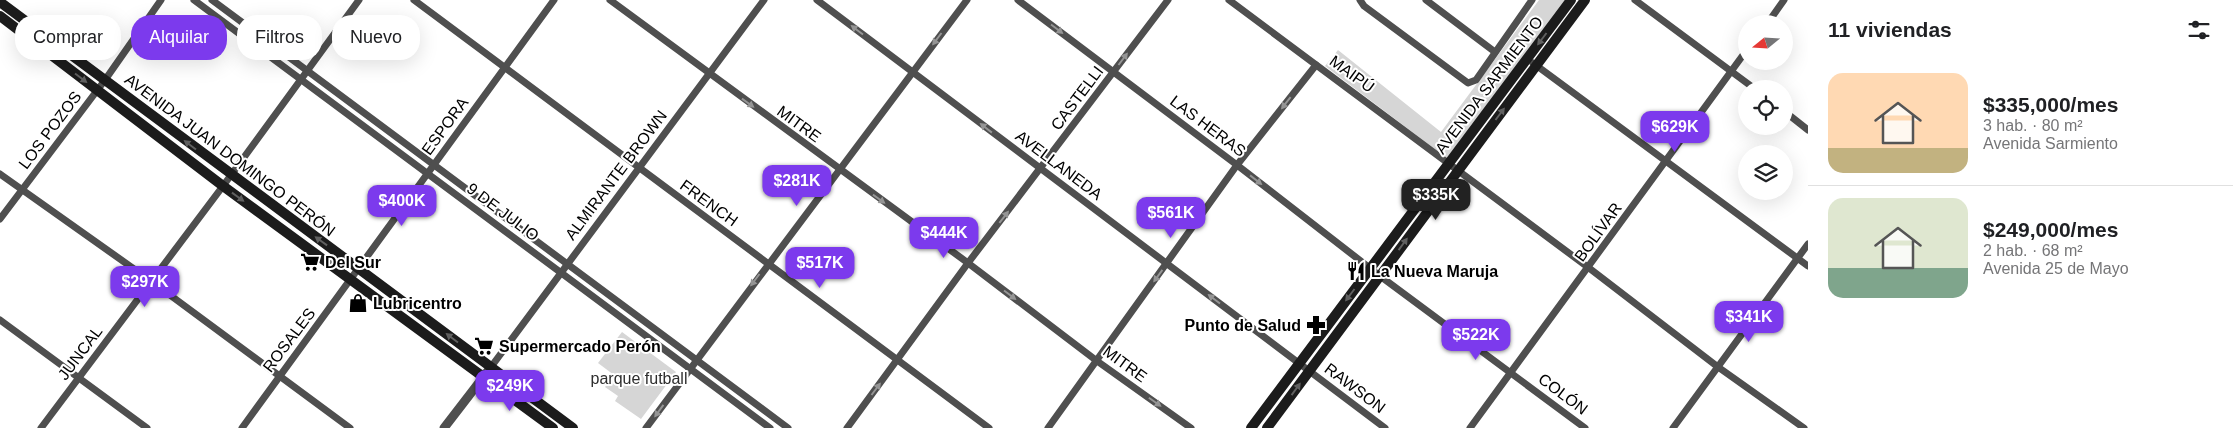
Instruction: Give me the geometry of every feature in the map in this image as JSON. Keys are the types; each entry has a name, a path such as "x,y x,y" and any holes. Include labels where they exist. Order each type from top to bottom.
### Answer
{"main road":[{"name":"AVENIDA SARMIENTO","path":"1251,428 1571,0"},
{"name":"AVENIDA SARMIENTO","path":"1267,428 1585,0"},
{"name":"AVENIDA JUAN DOMINGO PERÓN","path":"0,2 573,428"},
{"name":"AVENIDA JUAN DOMINGO PERÓN","path":"0,16 223,186 553,428"}],"street":[{"name":"LOS POZOS","path":"0,219 97,90 161,0"},
{"name":"9 DE JULIO","path":"194,0 428,172 770,428"},
{"name":"9 DE JULIO","path":"212,0 788,428"},
{"name":"JUNCAL","path":"41,428 223,186 359,0"},
{"name":"FRENCH","path":"414,0 989,428"},
{"name":"ESPORA","path":"358,268 554,0"},
{"name":"MITRE","path":"610,0 968,263 1097,361 1191,428"},
{"name":"ALMIRANTE BROWN","path":"491,367 764,0"},
{"name":"AVELLANEDA","path":"817,0 913,71 1040,170 1309,370"},
{"path":"646,428 967,0"},
{"name":"LAS HERAS","path":"1018,0 1237,165 1380,276"},
{"name":"CASTELLI","path":"847,428 968,263 1168,0"},
{"name":"MAIPÚ","path":"1229,0 1589,268 1718,367 1804,428"},
{"path":"1426,0 1495,52"},
{"path":"1362,3 1468,83 1471,83 1476,80 1532,0"},
{"path":"1635,0 1743,80"},
{"path":"1773,15 1784,0"},
{"path":"1528,58 1808,266"},
{"name":"BOLÍVAR","path":"1470,428 1738,62"},
{"path":"1048,428 1237,165 1316,65"},
{"path":"1793,118 1808,130"},
{"path":"0,174 151,281 278,377 350,428"},
{"path":"1673,428 1808,244"},
{"name":"ROSALES","path":"242,428 352,279 358,268"},
{"name":"COLÓN","path":"1380,276 1585,428"},
{"path":"0,320 147,428"},
{"path":"444,428 491,367"},
{"name":"RAWSON","path":"1309,370 1385,428"}],"green space":[{"path":"1539,0 1566,0 1448,159 1325,66 1338,50 1441,132"},
{"name":"parque futball","path":"622,332 676,372 641,419 615,401 618,396 605,387 614,375 598,363"}],"place":[{"name":"Del Sur","path":"310,262"},
{"name":"La Nueva Maruja","path":"1356,271"},
{"name":"Lubricentro","path":"358,303"},
{"name":"Punto de Salud","path":"1316,325"},
{"name":"Supermercado Perón","path":"484,346"}]}
